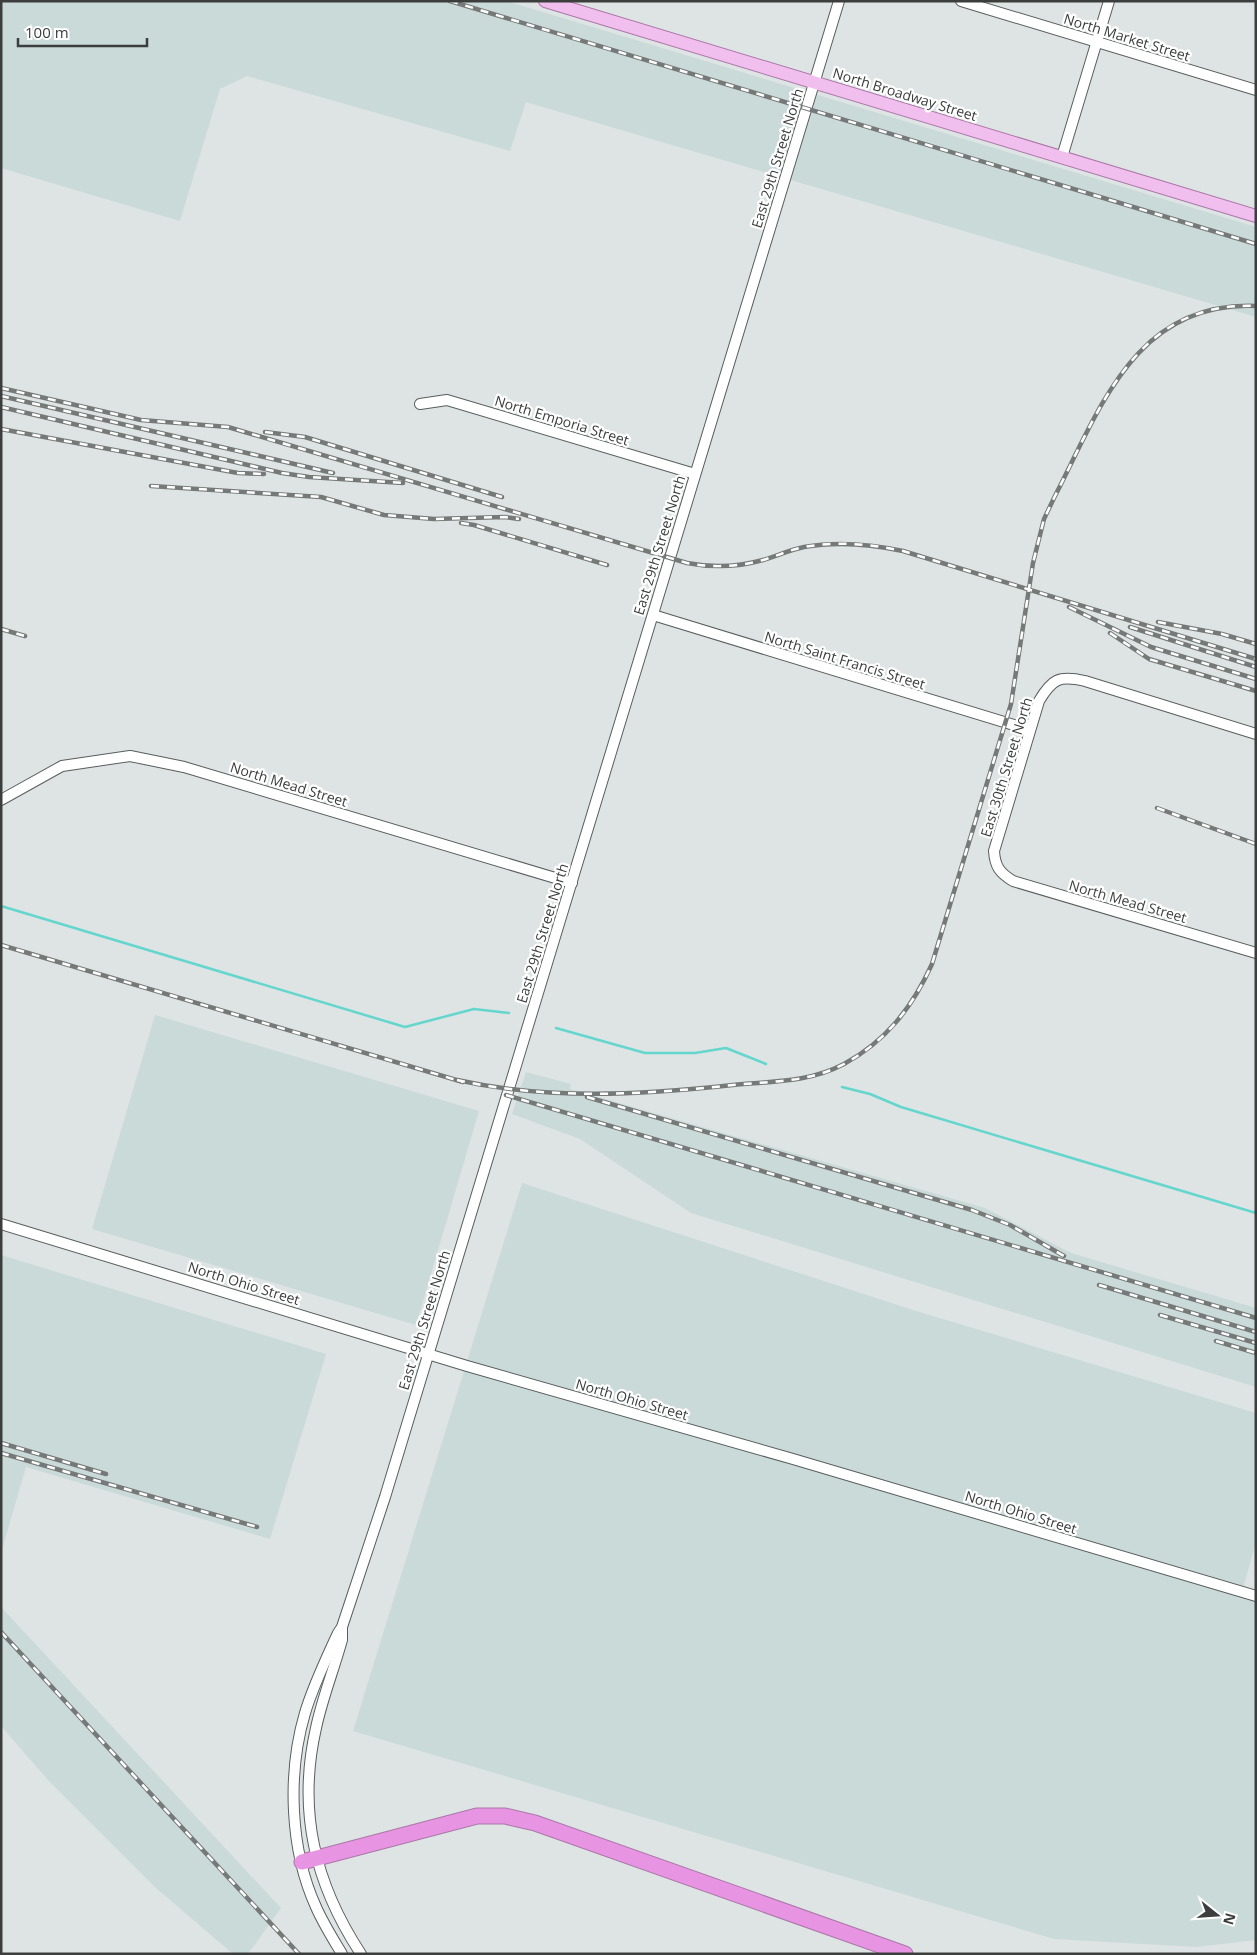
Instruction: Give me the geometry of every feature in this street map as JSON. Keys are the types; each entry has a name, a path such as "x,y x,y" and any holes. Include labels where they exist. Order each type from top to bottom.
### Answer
{"highway":[{"path":"308,1864 477,1816 505,1816 535,1823 904,1954"}],"main road":[{"name":"North Broadway Street","path":"546,1 1256,216"}],"street":[{"name":"East 29th Street North","path":"308,1864 294,1801 300,1732 315,1686 338,1632 342,1627 385,1497 839,1"},
{"name":"North Market Street","path":"961,1 1256,90"},
{"path":"1062,157 1109,1"},
{"name":"North Emporia Street","path":"420,404 447,400 695,474"},
{"name":"North Saint Francis Street","path":"652,615 1030,730"},
{"name":"East 30th Street North","path":"997,868 994,852 1039,701 1049,684 1056,680 1070,678 1085,680 1256,734"},
{"name":"North Mead Street","path":"1,800 62,766 130,756 184,767 572,883"},
{"name":"North Mead Street","path":"997,868 1001,874 1013,881 1256,953"},
{"name":"North Ohio Street","path":"1,1224 428,1354 1256,1596"},
{"path":"342,1627 342,1640 316,1727 308,1772 308,1864 316,1907 342,1954"},
{"path":"308,1864 319,1871 342,1925 361,1954"}],"shaded area":[{"path":"1,1 506,1 1256,227 1256,317 526,102 510,151 247,76 220,89 180,221 1,168"},
{"path":"155,1015 479,1111 416,1325 92,1229"},
{"path":"526,1072 571,1084 570,1089 985,1208 1071,1253 1256,1308 1256,1387 691,1213 580,1139 512,1114"},
{"path":"522,1183 913,1310 1256,1413 1256,1542 1242,1592 1256,1596 1256,1940 1196,1947 1054,1939 353,1731"},
{"path":"1,1255 326,1354 270,1539 26,1467 1,1553"},
{"path":"1,1607 281,1908 248,1954 233,1954 156,1888 49,1781 1,1726"}],"waterway":[{"path":"1,906 405,1027 474,1009 509,1013"},
{"path":"556,1028 645,1053 695,1053 726,1048 766,1064"},
{"path":"842,1087 870,1094 901,1107 1256,1213"}],"railway":[{"path":"450,1 1256,244"},
{"path":"457,1080 525,1091 595,1094 664,1091 789,1080 817,1075 844,1064 873,1045 885,1034 916,995 932,964 1011,704 1033,563 1044,519 1088,430 1106,397 1127,367 1151,341 1180,321 1214,309 1256,306"},
{"path":"1,388 141,420 228,427 687,563 706,566 744,564 799,548 829,544 866,545 903,551 1256,659"},
{"path":"1,396 333,473"},
{"path":"1,407 282,473 309,477 403,483"},
{"path":"1,429 238,473 264,474"},
{"path":"265,432 305,437 502,497"},
{"path":"151,486 321,497 384,515 434,519 505,517 519,519"},
{"path":"461,523 474,525 607,565"},
{"path":"1069,607 1151,647 1256,679"},
{"path":"1158,622 1222,634 1256,644"},
{"path":"1130,627 1256,667"},
{"path":"1,629 25,636"},
{"path":"1110,633 1149,659 1256,691"},
{"path":"1157,808 1256,844"},
{"path":"1,945 463,1082"},
{"path":"506,1095 1256,1318"},
{"path":"587,1097 972,1210 1010,1225 1064,1256"},
{"path":"1099,1285 1256,1332"},
{"path":"1160,1315 1256,1343"},
{"path":"1216,1341 1256,1353"},
{"path":"1,1443 106,1474"},
{"path":"1,1453 257,1527"},
{"path":"1,1632 299,1954"}]}
